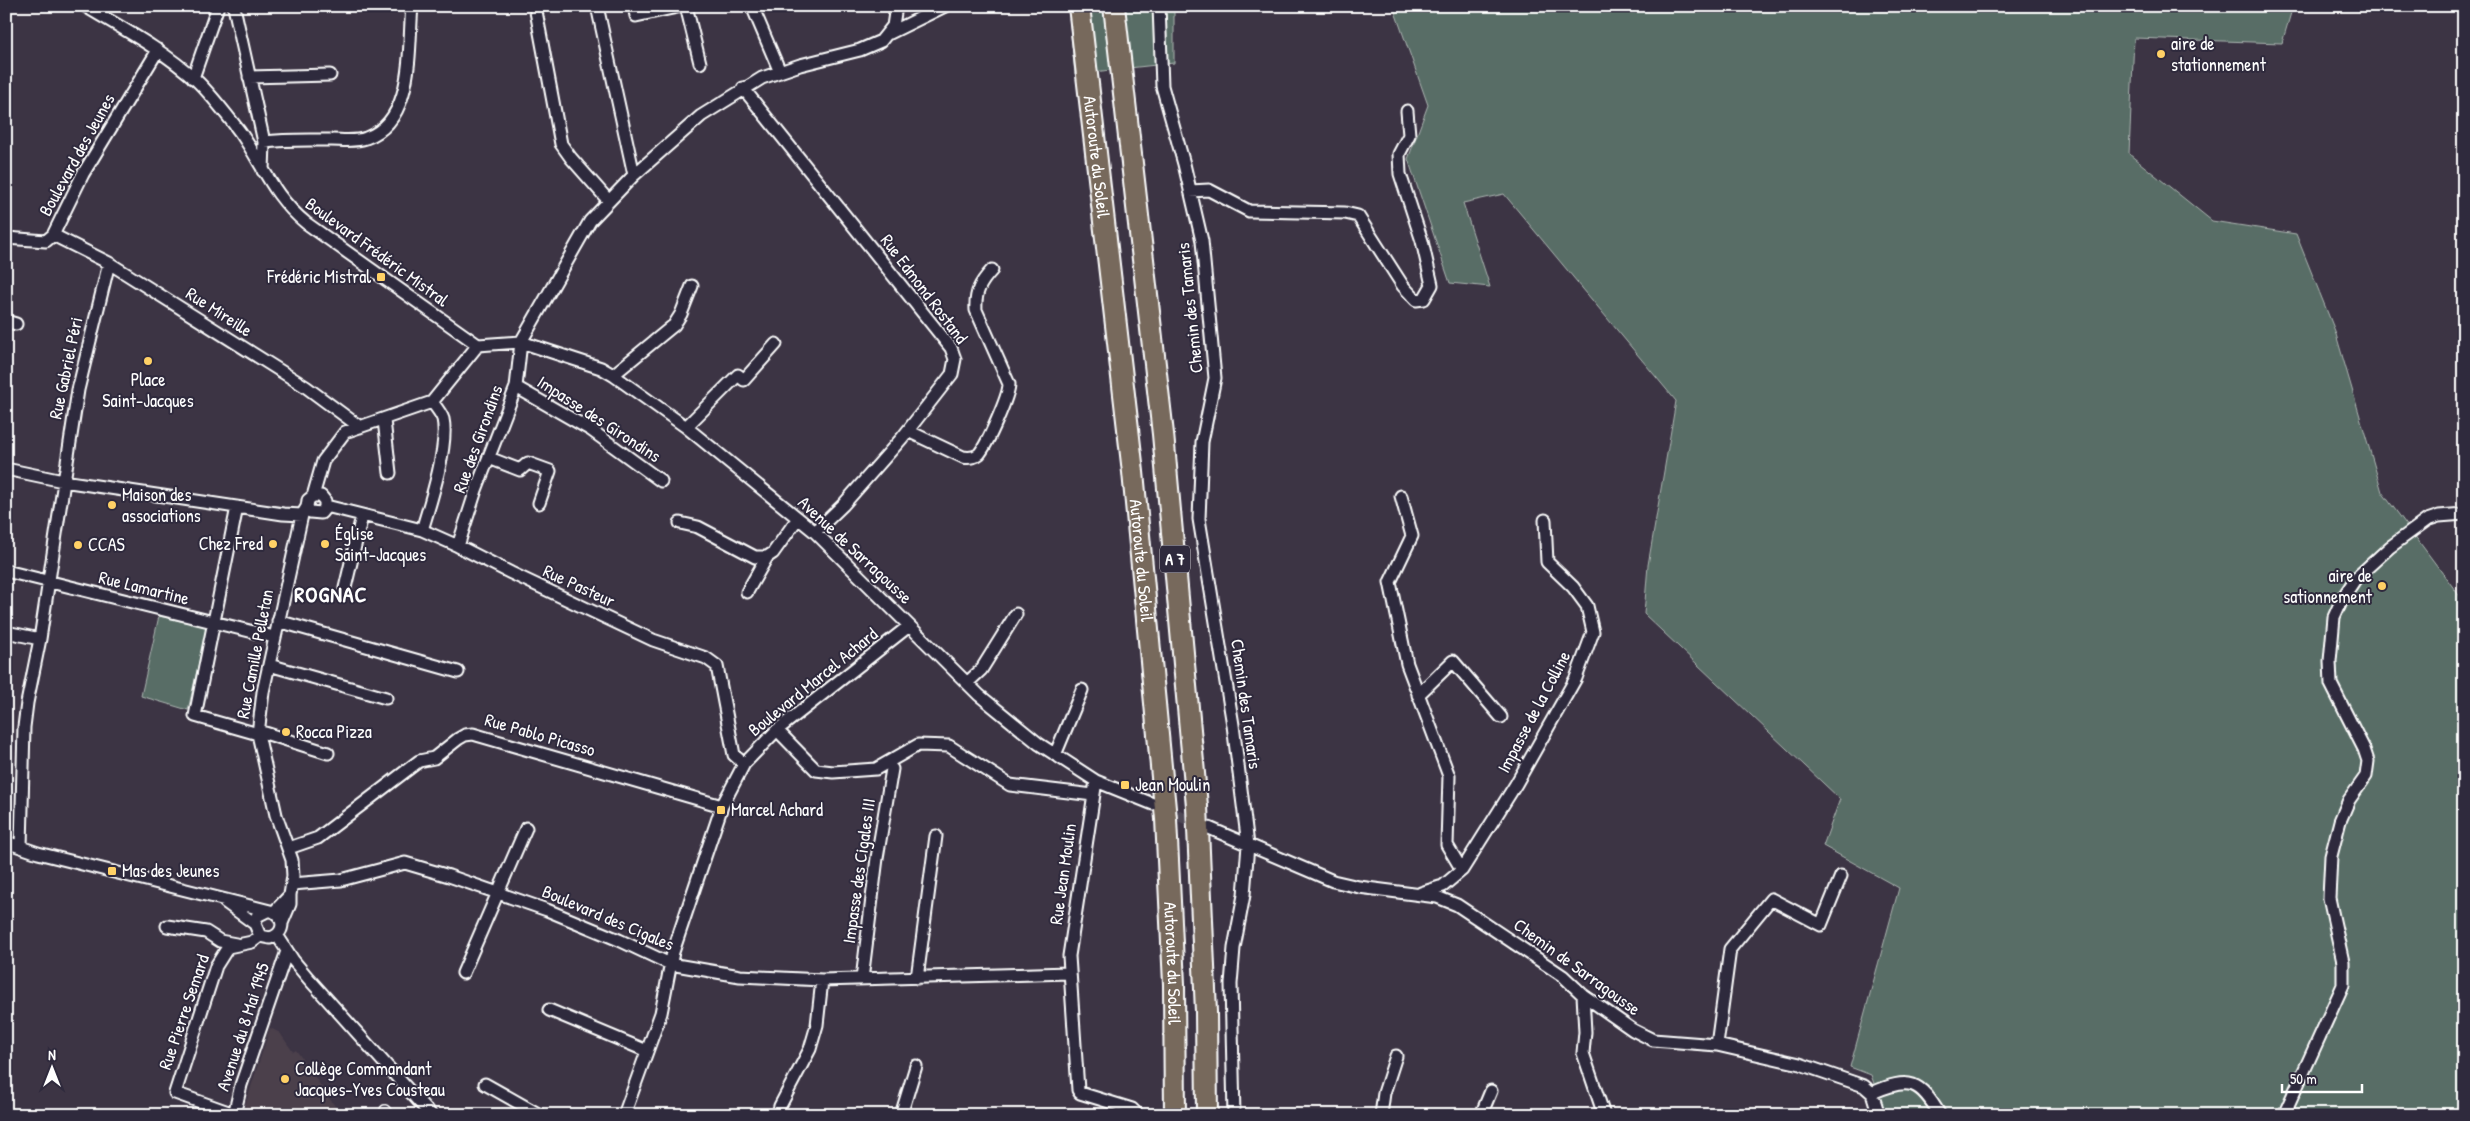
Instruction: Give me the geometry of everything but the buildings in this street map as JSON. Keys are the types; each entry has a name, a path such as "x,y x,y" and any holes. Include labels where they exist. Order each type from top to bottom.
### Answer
{"highway":[{"name":"Autoroute du Soleil","path":"1078,6 1132,472 1166,819 1174,984 1175,1115"},
{"name":"Autoroute du Soleil","path":"1114,6 1163,434 1197,806 1206,1012 1207,1115"}],"street":[{"name":"Boulevard Frédéric Mistral","path":"85,6 158,50 193,78 240,132 263,171 289,209 478,345"},
{"path":"193,78 218,6"},
{"path":"264,142 366,139 381,130 398,109 405,94 412,6"},
{"path":"535,6 562,144 571,158 608,200"},
{"path":"597,6 634,175"},
{"path":"634,6 636,16 682,6"},
{"path":"686,6 700,63"},
{"path":"752,6 780,72"},
{"path":"890,33 896,6"},
{"path":"304,511 308,500 312,496 323,461 345,432 432,402 478,345 521,342 590,221 608,200 634,175 701,116 743,88 780,72 860,50 882,41 890,33 945,6"},
{"name":"Chemin des Tamaris","path":"1159,6 1162,86 1202,241 1215,378 1202,442 1199,518 1233,725 1248,845 1244,895 1234,948 1231,984 1234,1115"},
{"path":"234,7 264,142 263,171"},
{"name":"Boulevard des Jeunes","path":"6,238 46,240 53,235 84,171 158,50"},
{"path":"249,77 330,75"},
{"name":"Rue Edmond Rostand","path":"743,88 951,348 955,359 952,374 908,431 842,505 815,532"},
{"path":"1190,191 1209,190 1249,211 1345,213 1358,216 1403,286 1416,300 1424,299 1432,284 1422,241 1400,174 1399,154 1409,135 1407,112"},
{"name":"Rue Mireille","path":"53,235 109,263 306,387 360,427"},
{"name":"Rue Gabriel Péri","path":"21,847 24,727 49,583 78,390 109,263"},
{"path":"908,431 964,457 971,458 978,454 988,437 1009,394 1009,384 976,310 975,298 979,284 992,270"},
{"path":"613,375 674,325 681,314 692,286"},
{"name":"Avenue de Sarragousse","path":"521,342 601,368 686,428 815,532 967,683 1039,744 1096,781 1152,804"},
{"name":"Rue des Girondins","path":"458,546 516,387 521,342"},
{"path":"686,428 738,375 744,380 776,344"},
{"name":"Impasse des Girondins","path":"516,387 591,430 661,481"},
{"path":"422,530 437,475 445,430 442,416 432,402"},
{"path":"384,420 390,472"},
{"path":"489,458 520,470 528,463 550,472 539,503"},
{"path":"6,469 63,482 237,507 304,511 318,514 326,506 325,501 321,496 312,496"},
{"path":"1401,496 1412,536 1390,582 1407,664 1449,776 1447,845 1462,870"},
{"name":"Rue Pasteur","path":"326,506 422,530 653,640 706,658 717,666 734,755 744,764"},
{"path":"237,507 195,716 258,734 264,733 328,753"},
{"name":"Rue Camille Pelletan","path":"282,924 290,904 294,876 287,842 274,807 258,734 274,637 304,511"},
{"path":"2284,1115 2343,985 2343,962 2329,898 2331,856 2344,811 2368,771 2364,749 2331,684 2330,662 2334,618 2342,600 2356,578 2390,547 2427,520 2439,516 2464,514"},
{"path":"345,588 362,516"},
{"path":"747,592 767,557 773,553 798,518"},
{"name":"Impasse de la Colline","path":"1416,895 1443,886 1462,870 1516,784 1576,678 1593,632 1587,606 1573,587 1547,562 1545,520"},
{"path":"680,523 698,527 755,557 767,557"},
{"name":"Rue Lamartine","path":"6,571 274,637"},
{"path":"967,683 982,670 1016,614"},
{"path":"278,621 458,672"},
{"name":"Boulevard Marcel Achard","path":"624,1115 661,1014 670,964 722,806 744,764 777,730 909,626"},
{"path":"6,632 40,639"},
{"path":"1418,695 1453,662 1501,717"},
{"path":"269,665 386,698"},
{"path":"1055,754 1082,690"},
{"path":"777,730 806,762 816,770 833,772 876,769 918,745 940,744 949,746 1010,785 1093,795"},
{"name":"Rue Pablo Picasso","path":"287,842 318,838 420,762 434,758 465,735 473,734 722,806"},
{"name":"Impasse des Cigales III","path":"862,979 877,858 892,769"},
{"name":"Rue Jean Moulin","path":"1096,781 1069,956 1069,973 1074,997 1078,1090 1080,1093 1132,1109 1138,1115"},
{"path":"463,973 526,828"},
{"path":"1209,828 1248,845"},
{"path":"917,978 936,836"},
{"path":"6,842 271,911 280,916 282,924 277,935 270,938 260,936 254,924 220,898"},
{"name":"Chemin de Sarragousse","path":"1248,845 1333,881 1359,888 1437,897 1458,905 1563,976 1583,995 1633,1030 1653,1040 1717,1045 1800,1064 1864,1086 1872,1093"},
{"name":"Boulevard des Cigales","path":"291,889 341,880 404,863 497,892 620,940 670,964 740,976 822,980 1069,973"},
{"path":"1717,1045 1730,949 1771,899 1821,925 1841,876"},
{"path":"254,924 260,914 271,911 291,889"},
{"path":"167,926 206,932 220,941 238,945"},
{"path":"277,935 287,951 335,1009 431,1115"},
{"name":"Rue Pierre Semard","path":"234,1114 175,1093 216,966 224,951 228,947 252,942 260,936"},
{"name":"Avenue du 8 Mai 1945","path":"234,1114 241,1085 287,951"},
{"path":"778,1115 780,1106 810,1049 818,1025 822,980"},
{"path":"1583,995 1585,1032 1583,1053 1604,1115"},
{"path":"549,1010 647,1051"},
{"path":"1381,1115 1384,1093 1396,1056"},
{"path":"901,1115 916,1066"},
{"path":"485,1084 540,1115"},
{"path":"1878,1112 1872,1093 1887,1086 1912,1084 1920,1087 1928,1094 1940,1115"},
{"path":"1481,1115 1491,1091"}],"shaded area":[{"name":"Collège Commandant Jacques-Yves Cousteau","path":"270,1028 280,1033 293,1052 296,1050 341,1115 242,1115"}],"green space":[{"path":"1068,6 1174,6 1174,63 1075,74"},
{"path":"1393,6 2293,6 2282,43 2134,38 2129,154 2212,221 2296,234 2335,331 2382,492 2464,602 2464,1115 1885,1115 1871,1075 1850,1067 1899,888 1823,846 1840,799 1644,614 1648,565 1676,401 1504,194 1463,203 1490,287 1450,283 1408,159 1428,105"},
{"path":"159,616 207,627 188,710 141,696"}],"tunnel":[{"path":"1162,808 1200,825"}],"place":[{"name":"aire de stationnement","path":"2161,54"},
{"name":"Frédéric Mistral","path":"381,277"},
{"name":"Place Saint-Jacques","path":"148,361"},
{"name":"Maison des associations","path":"112,505"},
{"name":"Chez Fred","path":"273,544"},
{"name":"Église Saint-Jacques","path":"325,544"},
{"name":"CCAS","path":"78,545"},
{"name":"aire de sationnement","path":"2382,586"},
{"name":"Rocca Pizza","path":"286,732"},
{"name":"Jean Moulin","path":"1125,785"},
{"name":"Marcel Achard","path":"721,810"},
{"name":"Mas des Jeunes","path":"112,871"},
{"name":"Collège Commandant Jacques-Yves Cousteau","path":"285,1079"}],"district":[{"name":"ROGNAC","path":"331,594"}]}
